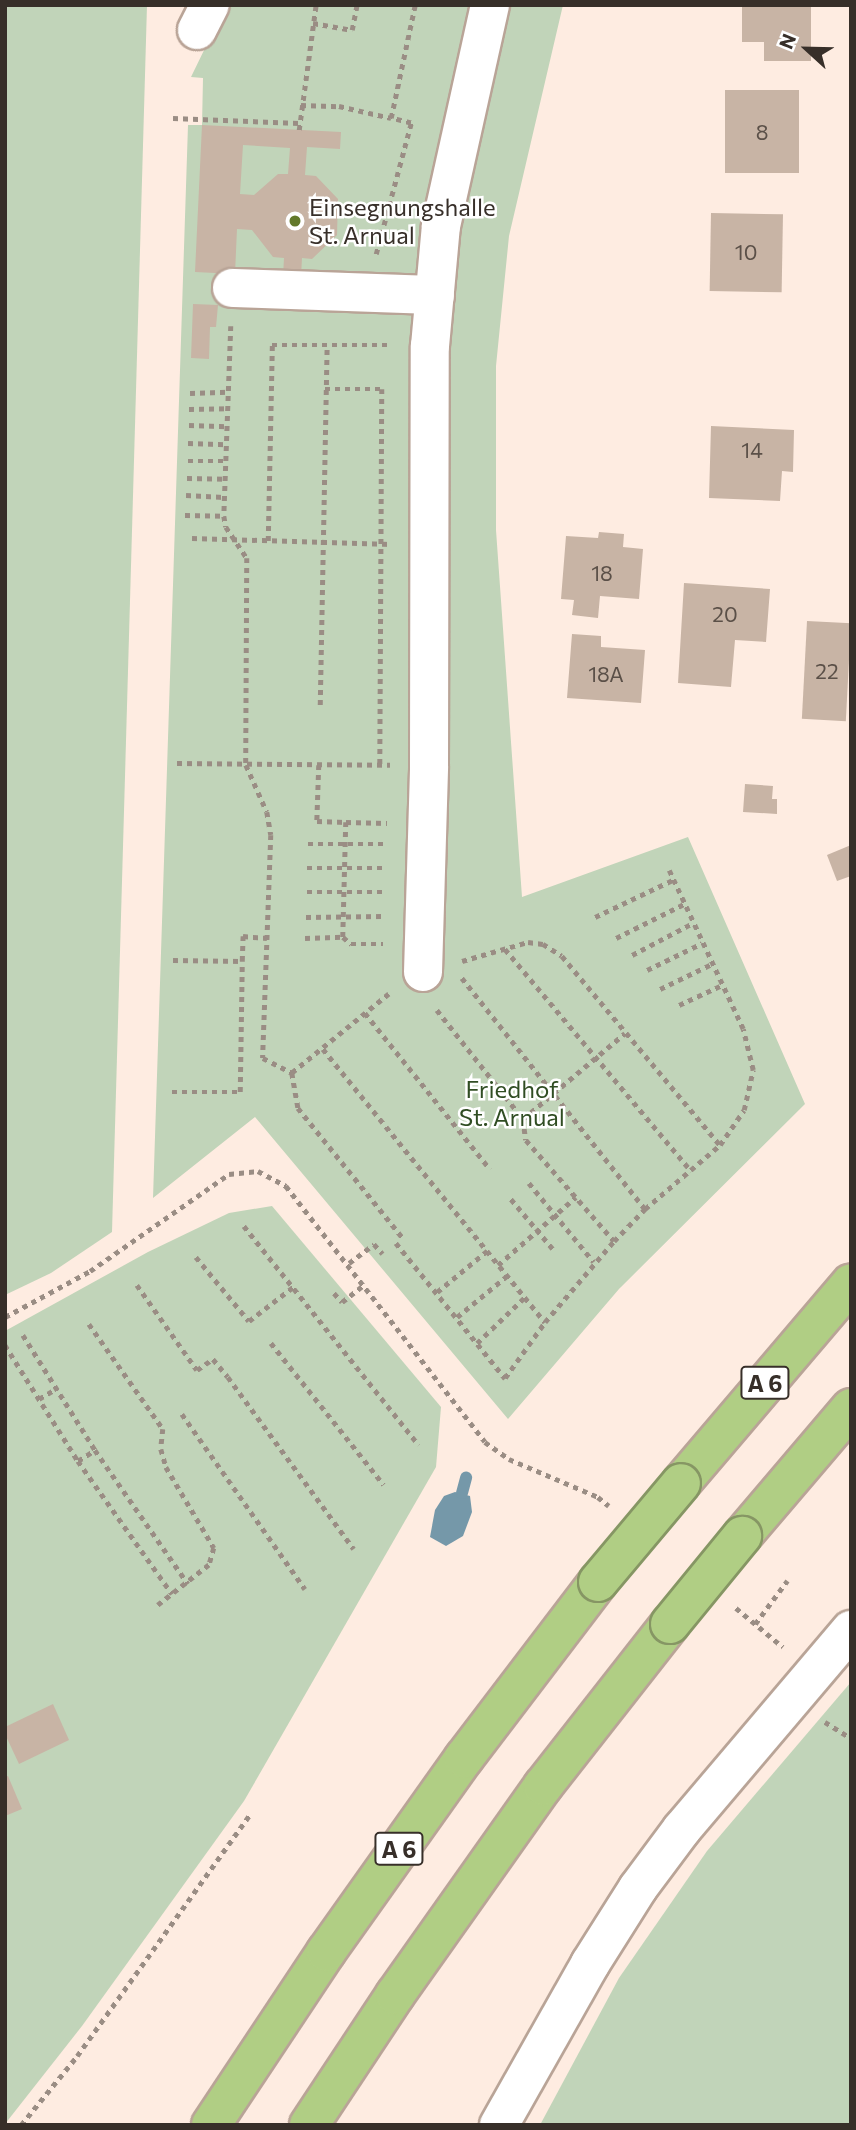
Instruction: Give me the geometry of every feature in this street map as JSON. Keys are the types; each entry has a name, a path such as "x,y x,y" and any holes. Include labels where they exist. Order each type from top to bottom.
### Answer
{"highway":[{"name":"A 6","path":"211,2125 326,1952 464,1758 598,1583 851,1283"},
{"path":"309,2125 395,1995 543,1786 670,1624 851,1408"}],"street":[{"path":"427,964 430,346 441,226 490,5"},
{"path":"232,288 435,295"},
{"path":"499,2125 590,1964 638,1888 682,1829 851,1630"}],"path":[{"path":"299,130 316,5"},
{"path":"312,23 352,30 357,5"},
{"path":"391,118 415,5"},
{"path":"301,104 339,106 411,123 365,292"},
{"path":"173,118 299,123"},
{"path":"400,166 408,168"},
{"path":"232,288 224,516 226,527 247,558 249,584 246,765 267,812 271,835 263,1058 292,1073"},
{"path":"268,541 272,345 430,346"},
{"path":"320,705 321,542 327,345"},
{"path":"325,389 382,389 380,765"},
{"path":"190,393 228,392"},
{"path":"189,409 228,408"},
{"path":"189,425 227,426"},
{"path":"188,443 226,444"},
{"path":"188,461 226,461"},
{"path":"187,478 226,479"},
{"path":"186,495 224,497"},
{"path":"185,515 224,516"},
{"path":"192,538 430,545"},
{"path":"177,763 429,766"},
{"path":"319,765 317,821 387,823"},
{"path":"343,937 346,822"},
{"path":"308,844 386,844"},
{"path":"307,868 385,868"},
{"path":"396,1243 505,1378 545,1322 594,1262 645,1209 720,1145 744,1110 753,1070 743,1029 669,870"},
{"path":"595,917 673,880"},
{"path":"307,892 385,892"},
{"path":"617,937 684,904"},
{"path":"306,917 383,916"},
{"path":"632,955 693,923"},
{"path":"172,1092 240,1092 243,936 267,938"},
{"path":"305,938 343,937 351,944 427,964 528,942 543,944 562,956 720,1145"},
{"path":"647,970 702,943"},
{"path":"505,948 691,1171"},
{"path":"173,960 243,961"},
{"path":"292,1073 427,964"},
{"path":"427,964 554,1093 645,1209"},
{"path":"427,964 523,1119 526,1140 614,1241"},
{"path":"660,989 712,964"},
{"path":"679,1005 722,985"},
{"path":"365,1013 490,1169"},
{"path":"523,1119 625,1033"},
{"path":"323,1049 545,1322"},
{"path":"292,1073 298,1108 403,1238"},
{"path":"5,1317 90,1272 229,1174 258,1171 286,1186 349,1263 485,1442 509,1459 598,1497"},
{"path":"528,1183 594,1262"},
{"path":"498,1265 576,1197"},
{"path":"511,1199 553,1249"},
{"path":"244,1226 419,1445"},
{"path":"349,1263 374,1244 383,1254"},
{"path":"437,1292 487,1251"},
{"path":"196,1257 248,1321 293,1287"},
{"path":"457,1317 507,1276"},
{"path":"334,1293 342,1303 365,1284"},
{"path":"137,1285 197,1370 213,1359 228,1377 354,1549"},
{"path":"477,1343 526,1297"},
{"path":"89,1324 163,1429 161,1449 166,1466 215,1548 209,1566 158,1605"},
{"path":"23,1335 96,1450 188,1584"},
{"path":"271,1343 384,1485"},
{"path":"5,1345 78,1461 172,1594"},
{"path":"39,1399 57,1388"},
{"path":"182,1414 305,1588"},
{"path":"78,1461 96,1450"},
{"path":"755,1624 787,1581"},
{"path":"746,1617 814,1672"},
{"path":"21,2125 77,2056 251,1813"}],"green space":[{"path":"5,5 147,5 112,1232 51,1273 5,1295"},
{"name":"Friedhof St. Arnual","path":"226,5 563,5 509,236 496,366 496,530 522,897 688,837 805,1104 619,1289 508,1419 255,1117 153,1198 188,125 202,125 203,78 191,77"},
{"path":"272,1206 441,1407 436,1467 244,1801 82,2026 5,2124 5,1331 148,1252 229,1213"},
{"path":"851,1682 851,2125 540,2125 619,1978 707,1851"}],"water":[{"path":"455,1492 470,1496 472,1512 463,1536 446,1546 430,1537 435,1510 444,1496"}],"building":[{"path":"742,5 811,5 811,61 764,61 764,42 742,42"},
{"path":"725,90 799,90 799,173 725,173"},
{"path":"202,125 341,132 340,149 307,147 305,175 316,176 338,199 337,235 312,259 302,258 301,277 283,276 284,258 273,257 252,230 237,229 235,274 195,272","holes":["243,145 290,148 288,174 278,174 254,195 240,194"]},
{"path":"711,213 783,214 782,292 710,291"},
{"path":"193,304 218,305 216,327 210,327 209,359 191,358"},
{"path":"711,426 794,430 793,472 782,471 780,501 709,498"},
{"path":"599,532 624,534 623,547 643,549 639,599 600,596 598,618 572,615 574,600 561,599 566,536 598,538"},
{"path":"684,583 770,589 766,642 735,640 731,687 678,683"},
{"path":"807,621 851,623 846,721 802,719"},
{"path":"572,634 601,636 601,647 645,650 641,703 567,698"},
{"path":"745,784 773,786 772,799 777,799 777,814 743,812"},
{"path":"851,845 851,876 837,881 827,855"},
{"path":"53,1704 69,1740 19,1764 5,1734 5,1727"},
{"path":"8,1776 22,1809 5,1816 5,1777"}],"waterway":[{"path":"462,1493 466,1478"}],"place":[{"name":"Einsegnungshalle St. Arnual","path":"295,221"}]}
